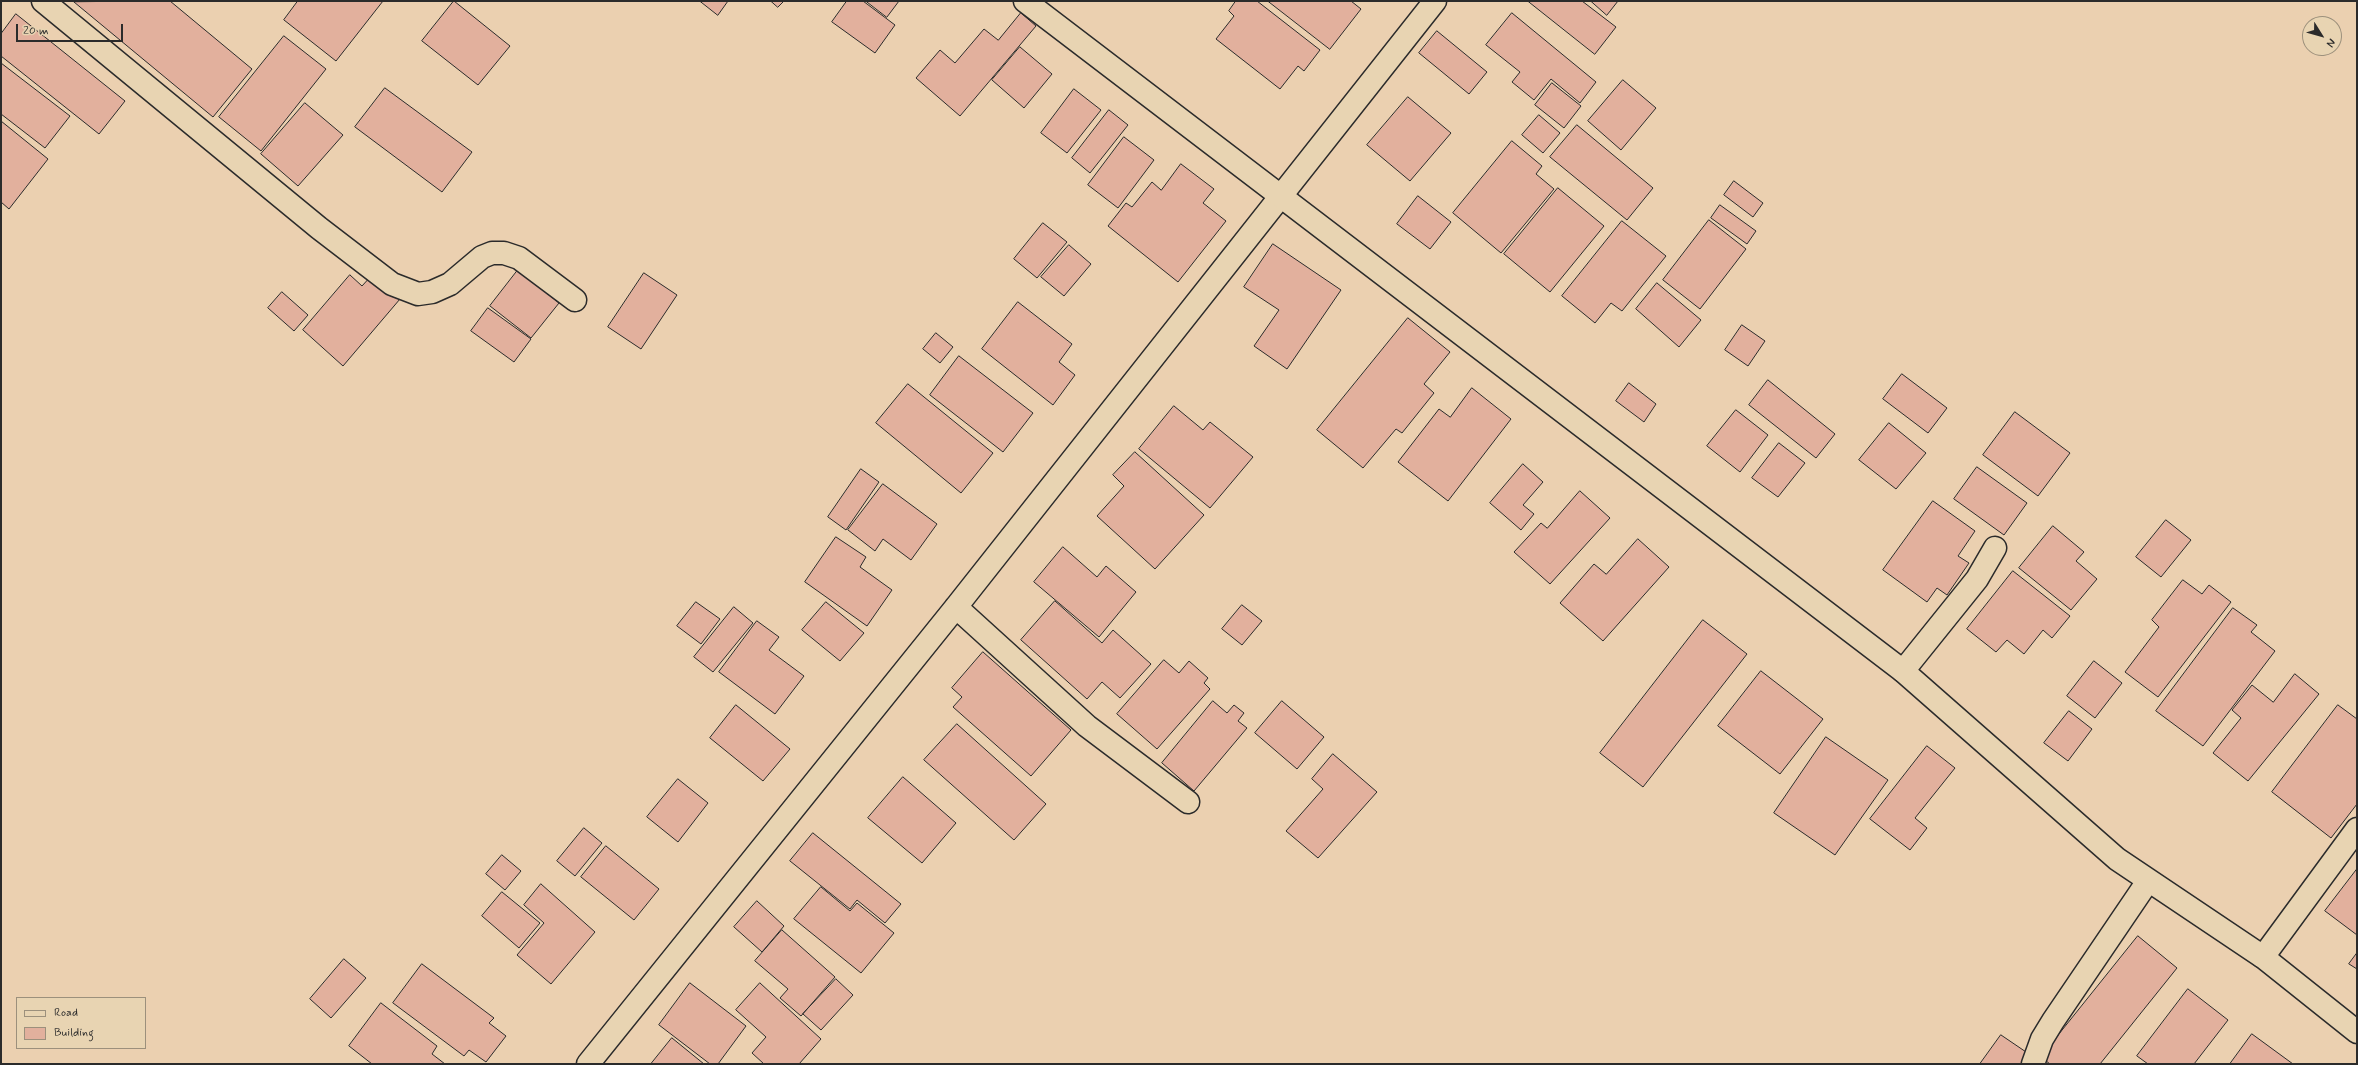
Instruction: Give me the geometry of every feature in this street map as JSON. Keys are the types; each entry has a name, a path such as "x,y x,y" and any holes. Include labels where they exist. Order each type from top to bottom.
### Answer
{"street":[{"path":"43,1 319,228 392,284 418,294 432,292 450,284 482,257 492,253 504,253 519,258 575,300"},
{"path":"1025,1 1903,671 2117,859 2264,957 2357,1032"},
{"path":"588,1064 956,607 1282,197 1435,1"},
{"path":"1903,671 1977,578 1996,548"},
{"path":"956,607 1088,726 1188,802"},
{"path":"2264,957 2357,829"},
{"path":"2033,1064 2042,1039 2049,1027 2148,881"}],"building":[{"path":"170,1 252,69 213,117 74,2"},
{"path":"298,1 383,1 336,61 284,20"},
{"path":"454,1 510,46 478,85 422,41"},
{"path":"700,1 728,1 718,15"},
{"path":"771,1 784,1 778,7"},
{"path":"847,1 863,1 895,25 875,53 832,22"},
{"path":"866,1 899,1 887,17"},
{"path":"1236,1 1257,1 1320,50 1304,71 1298,66 1280,89 1216,39 1234,16 1229,11"},
{"path":"1268,1 1351,1 1361,9 1330,49"},
{"path":"1528,1 1582,1 1616,27 1595,54"},
{"path":"1591,1 1618,1 1607,15"},
{"path":"1021,13 1036,26 960,116 916,78 940,50 955,63 984,29 998,40"},
{"path":"1512,13 1596,82 1580,103 1551,79 1534,100 1512,82 1520,72 1486,45"},
{"path":"16,14 125,101 99,134 1,56 1,34"},
{"path":"1437,31 1487,72 1469,94 1419,53"},
{"path":"284,36 326,69 261,151 219,117"},
{"path":"1020,47 1052,74 1024,108 992,80"},
{"path":"1,63 70,116 45,148 1,114"},
{"path":"1623,80 1656,108 1621,150 1588,121"},
{"path":"1552,83 1581,106 1564,128 1535,105"},
{"path":"385,88 472,152 442,192 355,127"},
{"path":"1074,89 1101,110 1067,153 1041,133"},
{"path":"1408,97 1451,133 1410,181 1367,145"},
{"path":"305,103 343,135 298,186 261,154"},
{"path":"1109,110 1128,125 1090,173 1072,158"},
{"path":"1539,115 1560,133 1543,153 1522,135"},
{"path":"1,121 48,159 9,209 1,202"},
{"path":"1577,125 1653,188 1627,220 1550,157"},
{"path":"1124,137 1154,160 1118,208 1088,185"},
{"path":"1512,141 1542,166 1536,174 1554,189 1501,253 1453,213"},
{"path":"1181,164 1214,189 1203,203 1226,221 1178,282 1108,226 1126,203 1132,207 1152,182 1161,190"},
{"path":"1734,181 1763,203 1753,217 1724,195"},
{"path":"1558,188 1604,226 1550,292 1504,254"},
{"path":"1418,196 1451,222 1430,249 1397,224"},
{"path":"1720,205 1756,231 1747,244 1711,218"},
{"path":"1709,220 1746,249 1700,309 1663,280"},
{"path":"1622,221 1666,256 1622,311 1611,303 1595,323 1562,296"},
{"path":"1043,223 1067,242 1037,278 1014,259"},
{"path":"1273,244 1341,290 1287,369 1254,346 1279,310 1244,287"},
{"path":"1069,245 1091,264 1064,296 1041,277"},
{"path":"518,270 559,303 531,338 490,306"},
{"path":"644,273 677,295 641,349 608,327"},
{"path":"350,275 362,286 372,275 400,299 343,366 303,330"},
{"path":"1657,283 1701,320 1679,347 1636,309"},
{"path":"282,292 308,315 294,331 268,308"},
{"path":"1018,302 1072,344 1059,362 1075,375 1053,405 982,349"},
{"path":"488,308 531,339 514,362 471,331"},
{"path":"1408,318 1450,352 1424,384 1434,393 1402,433 1396,429 1363,468 1317,430"},
{"path":"1742,325 1765,341 1748,366 1725,350"},
{"path":"936,333 953,347 940,363 923,349"},
{"path":"959,356 1033,413 1003,452 930,395"},
{"path":"1902,374 1947,408 1928,433 1883,399"},
{"path":"1768,380 1835,434 1816,458 1749,405"},
{"path":"1629,383 1656,404 1644,422 1616,401"},
{"path":"908,384 993,453 961,493 876,423"},
{"path":"1472,388 1511,419 1448,501 1398,462 1439,409 1450,417"},
{"path":"1174,406 1203,430 1210,422 1253,457 1210,508 1139,449"},
{"path":"1736,410 1768,435 1740,472 1707,446"},
{"path":"2015,412 2070,453 2038,496 1983,455"},
{"path":"1889,423 1926,453 1896,489 1859,460"},
{"path":"1779,443 1805,463 1778,497 1752,478"},
{"path":"1135,452 1204,515 1155,569 1097,516 1124,486 1113,475"},
{"path":"1523,464 1543,482 1523,505 1534,514 1521,530 1490,503"},
{"path":"1977,467 2027,503 2004,535 1954,499"},
{"path":"861,469 879,482 846,530 828,517"},
{"path":"883,484 937,524 911,560 883,539 875,551 848,530"},
{"path":"1580,491 1610,518 1550,584 1514,552 1541,523 1547,528"},
{"path":"1933,501 1975,531 1958,556 1969,563 1947,595 1937,588 1927,602 1883,570"},
{"path":"2166,520 2191,540 2161,577 2136,557"},
{"path":"2053,526 2084,552 2076,561 2097,579 2071,610 2019,568"},
{"path":"836,537 866,557 860,567 892,590 867,626 805,582"},
{"path":"1638,539 1669,567 1603,641 1560,603 1594,564 1606,574"},
{"path":"1063,547 1097,577 1106,566 1136,592 1099,637 1034,582"},
{"path":"2013,571 2070,616 2052,638 2043,630 2024,654 2007,640 1996,652 1967,629"},
{"path":"2183,580 2202,594 2209,585 2231,602 2158,697 2125,672 2159,627 2152,620"},
{"path":"1055,601 1102,643 1113,630 1151,664 1120,698 1102,682 1087,699 1021,640"},
{"path":"696,602 720,619 701,644 677,626"},
{"path":"826,602 864,633 840,661 802,630"},
{"path":"1242,605 1262,621 1242,645 1222,629"},
{"path":"734,607 753,623 713,672 694,657"},
{"path":"2233,608 2257,625 2251,632 2275,651 2203,746 2156,711"},
{"path":"1703,620 1747,654 1643,787 1600,753"},
{"path":"757,621 779,637 769,650 804,676 775,714 719,672"},
{"path":"983,652 1071,730 1031,776 953,707 962,697 952,688"},
{"path":"1164,660 1179,673 1189,661 1208,678 1204,683 1210,689 1157,749 1117,714"},
{"path":"2094,661 2122,683 2095,718 2067,696"},
{"path":"1761,671 1823,719 1780,774 1718,726"},
{"path":"2295,674 2319,694 2248,781 2213,753 2241,718 2232,710 2252,685 2273,702"},
{"path":"1213,701 1227,713 1234,705 1244,713 1238,721 1247,728 1194,791 1162,763"},
{"path":"1282,701 1324,737 1297,769 1255,733"},
{"path":"736,705 790,749 763,781 710,738"},
{"path":"2338,705 2357,719 2357,804 2331,838 2272,792"},
{"path":"2069,711 2092,729 2068,761 2044,743"},
{"path":"957,724 1046,804 1014,840 924,760"},
{"path":"1826,737 1888,780 1835,855 1774,813"},
{"path":"1927,746 1955,768 1915,818 1927,828 1910,850 1870,819"},
{"path":"1333,754 1377,792 1318,858 1286,831 1323,789 1312,779"},
{"path":"903,777 956,823 922,863 868,818"},
{"path":"678,779 708,803 678,842 647,817"},
{"path":"584,828 602,843 575,876 557,861"},
{"path":"813,833 901,904 885,923 857,900 850,909 790,861"},
{"path":"606,846 659,889 634,920 581,877"},
{"path":"502,855 521,871 505,890 486,874"},
{"path":"2357,869 2357,935 2325,911"},
{"path":"541,884 595,932 551,984 517,955 544,923 524,905"},
{"path":"821,887 850,911 857,903 894,933 861,973 794,919"},
{"path":"502,892 540,923 519,948 482,916"},
{"path":"757,901 784,926 762,952 734,927"},
{"path":"782,930 835,977 801,1016 780,998 788,989 755,961"},
{"path":"2138,936 2177,968 2100,1064 2050,1064 2041,1057"},
{"path":"2357,953 2357,969 2349,964"},
{"path":"344,959 366,978 331,1018 310,999"},
{"path":"422,964 494,1018 489,1023 506,1036 486,1062 469,1050 464,1056 393,1003"},
{"path":"836,979 853,995 821,1030 803,1014"},
{"path":"690,983 746,1026 718,1064 710,1064 659,1025"},
{"path":"760,983 821,1039 799,1064 764,1064 752,1053 766,1037 736,1010"},
{"path":"2188,989 2228,1020 2194,1064 2148,1064 2137,1056"},
{"path":"381,1003 437,1046 432,1054 445,1064 372,1064 349,1046"},
{"path":"2252,1034 2293,1064 2230,1064"},
{"path":"2001,1035 2029,1054 2022,1064 1980,1064"},
{"path":"672,1038 704,1064 651,1064"}]}
